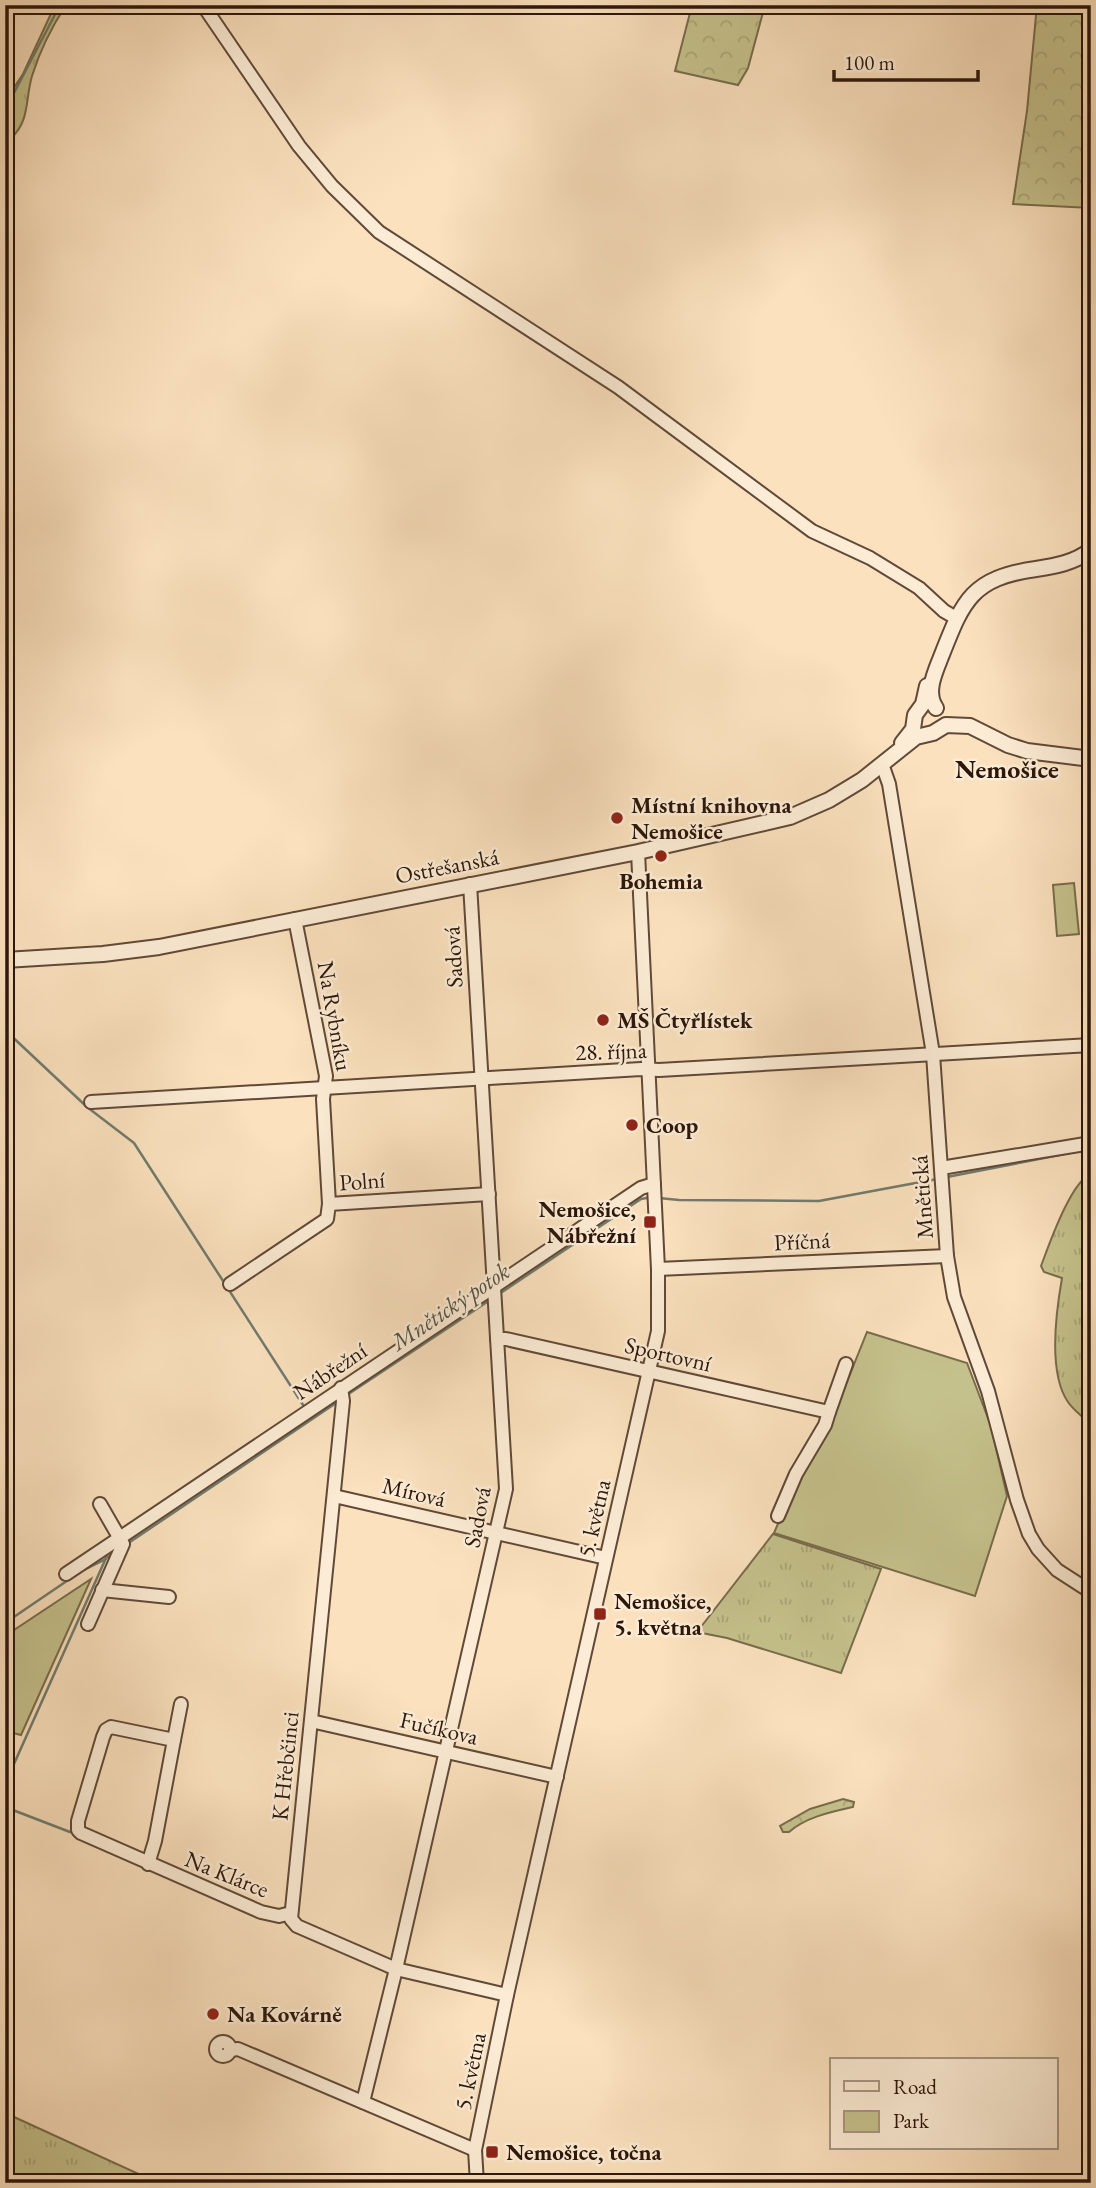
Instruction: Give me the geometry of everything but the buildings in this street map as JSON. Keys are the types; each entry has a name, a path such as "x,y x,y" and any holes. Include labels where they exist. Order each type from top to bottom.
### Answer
{"street":[{"path":"203,5 299,146 332,187 379,232 627,394 812,531 870,558 919,588 944,611 956,618"},
{"path":"886,761 911,732 956,618 971,594 992,580 1021,571 1059,565 1091,550"},
{"path":"934,732 942,718 931,693 936,669"},
{"path":"916,715 926,706 946,715 963,718 1008,745 1027,751 1091,759"},
{"path":"916,715 919,730 934,732"},
{"path":"886,761 912,740 951,724 967,725 984,732"},
{"name":"Ostřešanská","path":"5,960 141,950 742,829 802,813 846,790 886,761"},
{"name":"Mnětická","path":"886,761 933,1054 947,1256 958,1309 988,1391 1017,1500 1030,1534 1038,1549 1057,1570 1091,1592"},
{"name":"5. května","path":"477,2183 475,2150 507,1995 649,1371 659,1316 638,852"},
{"name":"Sadová","path":"363,2102 506,1489 470,884"},
{"name":"Na Rybníku","path":"296,919 326,1076 323,1099 329,1204"},
{"name":"28. října","path":"92,1102 1091,1045"},
{"path":"941,1168 1091,1143"},
{"name":"Nábřežní","path":"66,1574 307,1412 343,1394 495,1293 640,1188 654,1186"},
{"name":"Polní","path":"230,1284 327,1219 329,1204 489,1194"},
{"name":"Příčná","path":"658,1269 947,1256"},
{"name":"Sportovní","path":"497,1339 829,1412"},
{"path":"778,1516 796,1474 825,1425 846,1364"},
{"name":"K Hřebčinci","path":"291,1913 343,1394"},
{"name":"Mírová","path":"334,1496 606,1558"},
{"path":"88,1625 123,1544 100,1504"},
{"path":"102,1590 169,1597"},
{"name":"Na Klárce","path":"148,1864 155,1841 181,1704"},
{"name":"Fučíkova","path":"311,1721 557,1777"},
{"name":"Na Klárce","path":"174,1740 118,1727 108,1728 78,1821 78,1830 84,1836 261,1912 279,1916 291,1913"},
{"path":"291,1913 292,1922 296,1926 396,1969 507,1995"},
{"path":"221,2044 475,2150"}],"green space":[{"path":"55,5 66,5 39,57 32,76 24,117 11,138 5,135 5,101 23,74"},
{"path":"692,5 765,5 748,68 738,85 675,71"},
{"path":"1037,5 1091,5 1091,208 1013,204 1027,111"},
{"path":"1074,883 1079,934 1057,936 1053,885"},
{"path":"1091,1174 1091,1426 1070,1405 1062,1390 1055,1342 1062,1278 1044,1272 1041,1266 1068,1201 1083,1179"},
{"path":"867,1332 967,1363 991,1426 1007,1496 975,1596 774,1533 795,1484 832,1419"},
{"path":"773,1534 881,1569 841,1673 727,1638 697,1632"},
{"path":"91,1579 21,1735 5,1731 5,1636"},
{"path":"843,1799 854,1802 853,1807 811,1819 789,1832 783,1832 780,1826 810,1809"},
{"path":"14,2117 156,2183 5,2183 5,2140"}],"waterway":[{"path":"5,110 60,5"},
{"path":"5,1030 87,1107 134,1143 305,1408"},
{"name":"Mnětický potok","path":"947,1177 1080,1151 1091,1153"},
{"name":"Mnětický potok","path":"659,1198 819,1201 937,1179"},
{"name":"Mnětický potok","path":"499,1294 641,1199 652,1197"},
{"name":"Mnětický potok","path":"347,1395 490,1300"},
{"name":"Mnětický potok","path":"127,1544 339,1401"},
{"name":"Mnětický potok","path":"5,1784 106,1558 113,1554"},
{"path":"5,1623 80,1572 106,1559"},
{"path":"5,1807 70,1832"}],"place":[{"name":"Místní knihovna Nemošice","path":"617,818"},
{"name":"Bohemia","path":"661,856"},
{"name":"MŠ Čtyřlístek","path":"603,1020"},
{"name":"Coop","path":"632,1125"},
{"name":"Nemošice, Nábřežní","path":"650,1222"},
{"name":"Nemošice, 5. května","path":"600,1614"},
{"name":"Na Kovárně","path":"213,2014"},
{"name":"Nemošice, točna","path":"492,2152"}],"district":[{"name":"Nemošice","path":"1007,769"}]}
